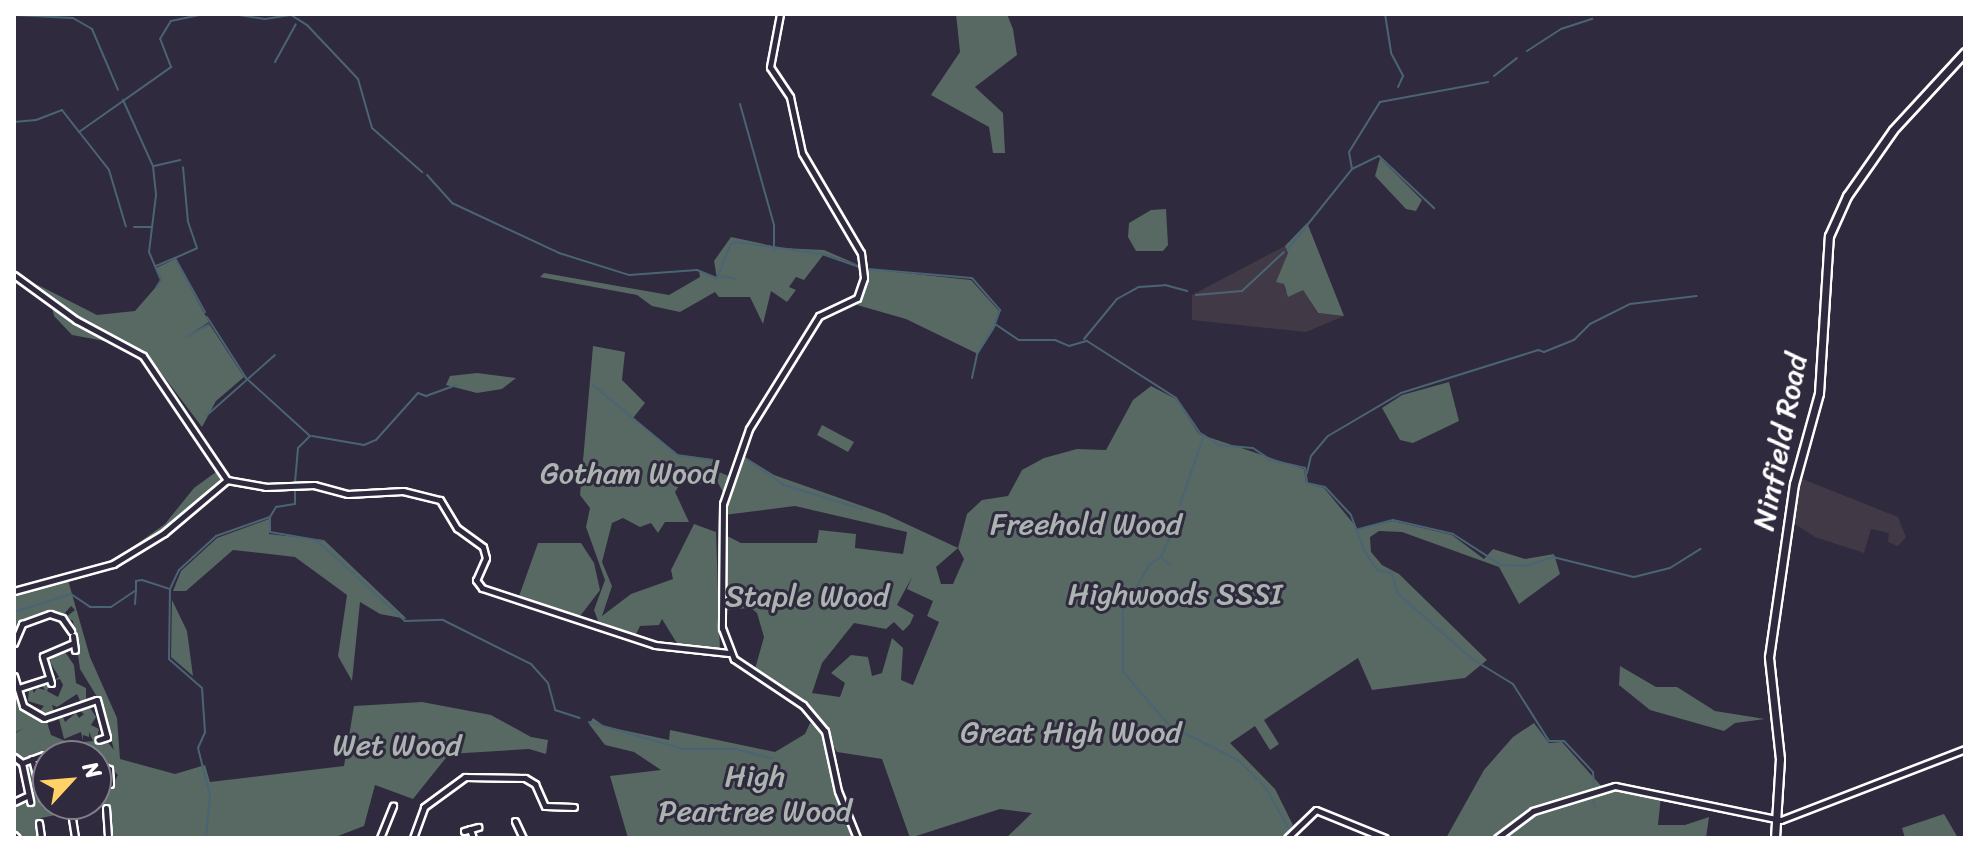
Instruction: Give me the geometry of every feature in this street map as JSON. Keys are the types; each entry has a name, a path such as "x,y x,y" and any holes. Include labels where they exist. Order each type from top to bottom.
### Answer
{"main road":[{"name":"Ninfield Road","path":"1775,838 1779,736 1768,666 1794,484 1819,393 1829,236 1847,196 1893,130 1965,52"}],"street":[{"path":"729,653 721,608 723,504 749,429 824,310 857,298 864,267 832,197 802,153 790,97 770,67 780,14"},
{"path":"14,275 76,320 143,356 227,480 265,487 314,485 342,494 431,495 447,506 457,528 486,551 476,580 482,588 655,645 729,653 803,705 825,731 838,791 857,838"},
{"path":"14,591 113,564 164,533 227,480"},
{"path":"14,643 19,627 36,618 55,613 70,622 73,640 43,656 50,680 19,688"},
{"path":"14,676 26,710 45,718 96,697 108,740"},
{"path":"1497,838 1533,811 1615,786 1778,819 1965,749"},
{"path":"14,757 22,763 28,799 14,802"},
{"path":"22,763 32,759"},
{"path":"413,838 421,811 451,784 465,777 532,781 545,806 570,810"},
{"path":"380,838 395,816 393,805"},
{"path":"1287,838 1316,810 1385,838"},
{"path":"39,823 41,838"},
{"path":"514,825 523,838"},
{"path":"473,838 467,830 478,827"}],"shaded area":[{"path":"1285,246 1288,253 1277,282 1284,284 1285,291 1303,290 1317,313 1344,316 1306,332 1192,320 1192,295"},
{"path":"1800,478 1898,517 1906,537 1898,546 1888,542 1889,533 1871,529 1864,553 1815,537 1792,522"}],"green space":[{"path":"956,14 1007,14 1013,29 1017,55 975,87 1003,113 1005,153 993,153 989,127 931,95 960,52"},
{"path":"1380,158 1422,200 1416,211 1406,209 1375,176"},
{"path":"1166,209 1168,245 1163,251 1136,251 1128,237 1129,223 1151,210"},
{"path":"1307,223 1344,316 1318,313 1303,290 1288,297 1284,284 1276,282 1288,253 1285,246"},
{"path":"731,237 782,248 824,250 861,266 824,254 804,280 796,277 789,287 796,290 787,302 771,291 763,324 750,297 719,297 715,292 680,312 652,306 637,295 540,277 544,273 669,295 700,277 699,271 717,279 714,261"},
{"path":"175,259 209,322 189,335 210,325 244,377 216,401 202,427 146,353 79,317 36,284 97,315 135,311 162,280 156,268"},
{"path":"867,269 971,280 999,311 994,329 978,354 906,319 857,305"},
{"path":"51,303 75,323 121,344 72,335 54,316"},
{"name":"Gotham Wood","path":"593,346 625,352 622,380 645,403 633,418 679,455 713,459 714,470 731,477 724,494 717,481 691,486 682,481 675,492 689,522 665,522 658,533 651,523 640,527 623,518 612,523 602,562 612,586 602,616 631,594 673,579 671,570 694,524 716,532 720,652 678,645 662,619 659,625 640,626 635,636 598,621 594,610 605,580 586,527 590,508 580,495"},
{"path":"477,373 516,378 502,389 477,393 446,385 450,376"},
{"path":"1449,382 1459,421 1413,443 1400,440 1382,408 1402,395"},
{"name":"Highwoods SSSI","path":"1151,386 1176,399 1199,434 1304,469 1306,483 1324,488 1358,529 1393,521 1452,535 1484,559 1493,549 1525,559 1554,554 1560,574 1519,604 1499,567 1402,532 1379,531 1370,537 1371,552 1382,565 1399,574 1487,660 1465,678 1372,690 1358,658 1264,720 1279,744 1270,750 1255,726 1230,743 1275,789 1293,825 1284,838 1006,838 1032,813 1000,809 910,838 882,759 837,752 807,706 755,669 764,637 757,613 751,608 722,610 723,534 741,543 817,543 819,530 856,534 855,548 903,554 907,532 795,506 724,515 745,457 774,475 885,514 958,548 967,514 982,500 1008,496 1022,470 1044,458 1077,449 1106,450 1133,400","holes":["958,548 964,559 953,584 941,584 936,567","912,577 907,589 933,601 927,616 939,622 913,685 901,680 903,648 892,638 882,673 872,676 868,657 851,655 831,673 845,683 840,697 812,693 822,663 854,623 886,629 894,622 903,631 910,624 914,615 897,605"]},
{"path":"822,425 854,442 848,452 817,435"},
{"path":"216,463 220,480 163,531 127,551 165,524 194,488 216,472"},
{"path":"269,519 269,534 324,540 407,619 380,614 360,602 352,681 338,656 347,595 295,557 233,550 186,591 173,591 181,571 217,538"},
{"path":"538,543 581,543 594,563 600,590 581,615 566,616 518,599"},
{"name":"Wet Wood","path":"68,580 90,657 117,718 120,759 175,774 205,765 210,782 344,766 354,706 422,702 491,715 531,737 548,740 546,754 529,749 449,754 413,799 375,785 364,826 333,838 112,838 108,820 112,820 112,785 118,775 112,769 112,748 114,750 102,705 80,669 73,621 66,617 75,610 71,606 64,614 40,614 20,622 14,634 14,594"},
{"path":"172,600 187,631 193,676 171,657"},
{"path":"69,645 73,648 63,649 74,665 76,683 86,688 86,701 81,703 77,694 57,707 52,705 55,714 42,716 38,713 44,706 28,701 29,688 21,691 31,686 34,693 37,688 45,690 40,683 43,682 50,684 47,691 58,697 63,685 60,679 55,680 59,677 50,662 52,654"},
{"path":"1620,666 1656,687 1677,687 1715,711 1765,719 1735,723 1724,731 1650,710 1619,685"},
{"path":"14,679 19,705 46,719 51,735 63,740 32,740 32,757 22,761 14,755 14,734 24,728 14,733"},
{"path":"96,702 89,706 96,717 91,725 99,729 97,738 104,733 103,738 93,740 89,732 89,737 83,735 83,740 81,732 64,739 59,719 50,723 62,715 65,722 76,713 79,718 84,714 76,708"},
{"name":"High Peartree Wood","path":"593,718 604,726 669,740 670,730 775,752 805,734 810,723 816,725 824,735 838,797 853,838 628,838 610,776 661,770 634,752 605,745 589,724"},
{"path":"1534,723 1549,743 1562,742 1603,788 1532,809 1494,838 1446,838 1484,770 1513,737"},
{"path":"26,763 31,763 32,767 32,803"},
{"path":"1629,788 1661,796 1658,825 1685,825 1709,817 1706,838 1499,838 1535,812"},
{"path":"32,803 32,820 41,820 39,838 20,838 14,830 14,804"},
{"path":"1944,814 1958,838 1905,838 1902,828"}],"waterway":[{"path":"14,122 36,120 62,110 79,132 171,67 160,39 171,21 205,14"},
{"path":"233,14 265,19 291,15 307,25 358,79 372,128 422,172"},
{"path":"1385,14 1391,53 1403,76 1398,87"},
{"path":"14,15 73,18 92,29 118,90"},
{"path":"1527,51 1561,29 1592,19"},
{"path":"275,62 296,24"},
{"path":"1494,76 1517,58"},
{"path":"1288,249 1352,169 1349,152 1380,102 1488,82"},
{"path":"123,100 153,166 156,195 149,252 161,280 156,288"},
{"path":"740,104 774,225 774,250"},
{"path":"80,133 109,170 126,227"},
{"path":"1352,169 1379,156 1434,208"},
{"path":"154,166 180,160"},
{"path":"175,258 197,248 188,222 183,167"},
{"path":"427,175 452,203 559,253 629,275 697,270 717,278 730,245 736,242 822,254 859,267"},
{"path":"134,227 152,227"},
{"path":"1196,295 1242,291 1284,252"},
{"path":"156,266 175,258 205,312"},
{"path":"868,269 972,278 1000,310 995,324 1019,340 1055,340 1069,346 1087,341 1176,398 1200,433 1219,445 1253,448 1271,460 1305,468 1307,483 1325,487 1351,515 1364,550 1377,570 1392,573 1397,593 1472,659 1513,684 1549,741 1564,741 1593,772 1594,788"},
{"path":"720,276 735,279"},
{"path":"1084,339 1117,299 1139,287 1165,285 1187,291"},
{"path":"1307,473 1311,456 1328,436 1401,393 1538,350 1544,352 1574,340 1590,324 1630,304 1697,296"},
{"path":"207,317 246,378 310,436 298,448 295,482"},
{"path":"186,337 209,324"},
{"path":"972,378 977,354 995,325"},
{"path":"206,416 275,355"},
{"path":"312,436 364,445 376,440 418,393 426,396 457,385"},
{"path":"593,385 677,455 712,460"},
{"path":"1180,505 1204,435"},
{"path":"748,460 784,485 862,509"},
{"path":"206,838 210,796 198,748 205,732 202,688 169,659 170,589 179,570 216,536 270,517 276,507 295,504 295,487"},
{"path":"1179,516 1161,557 1150,564 1123,610 1123,672 1170,726 1238,760 1265,787 1289,829"},
{"path":"270,518 270,532 322,541"},
{"path":"1359,529 1393,520 1453,534 1501,565 1526,566 1553,557 1634,577 1670,568 1701,549"},
{"path":"316,540 354,574"},
{"path":"1162,558 1170,565"},
{"path":"357,577 405,621 443,620 531,664 548,683 555,710 580,718"},
{"path":"14,612 71,594 90,607 111,607 136,590 136,581 142,580 169,589"},
{"path":"135,604 136,590"},
{"path":"589,722 683,749 736,749 773,759"},
{"path":"1593,800 1595,806"}],"park label":[{"name":"Freehold Wood","path":"1086,524"},
{"name":"Staple Wood","path":"807,596"},
{"name":"Great High Wood","path":"1071,732"}]}
